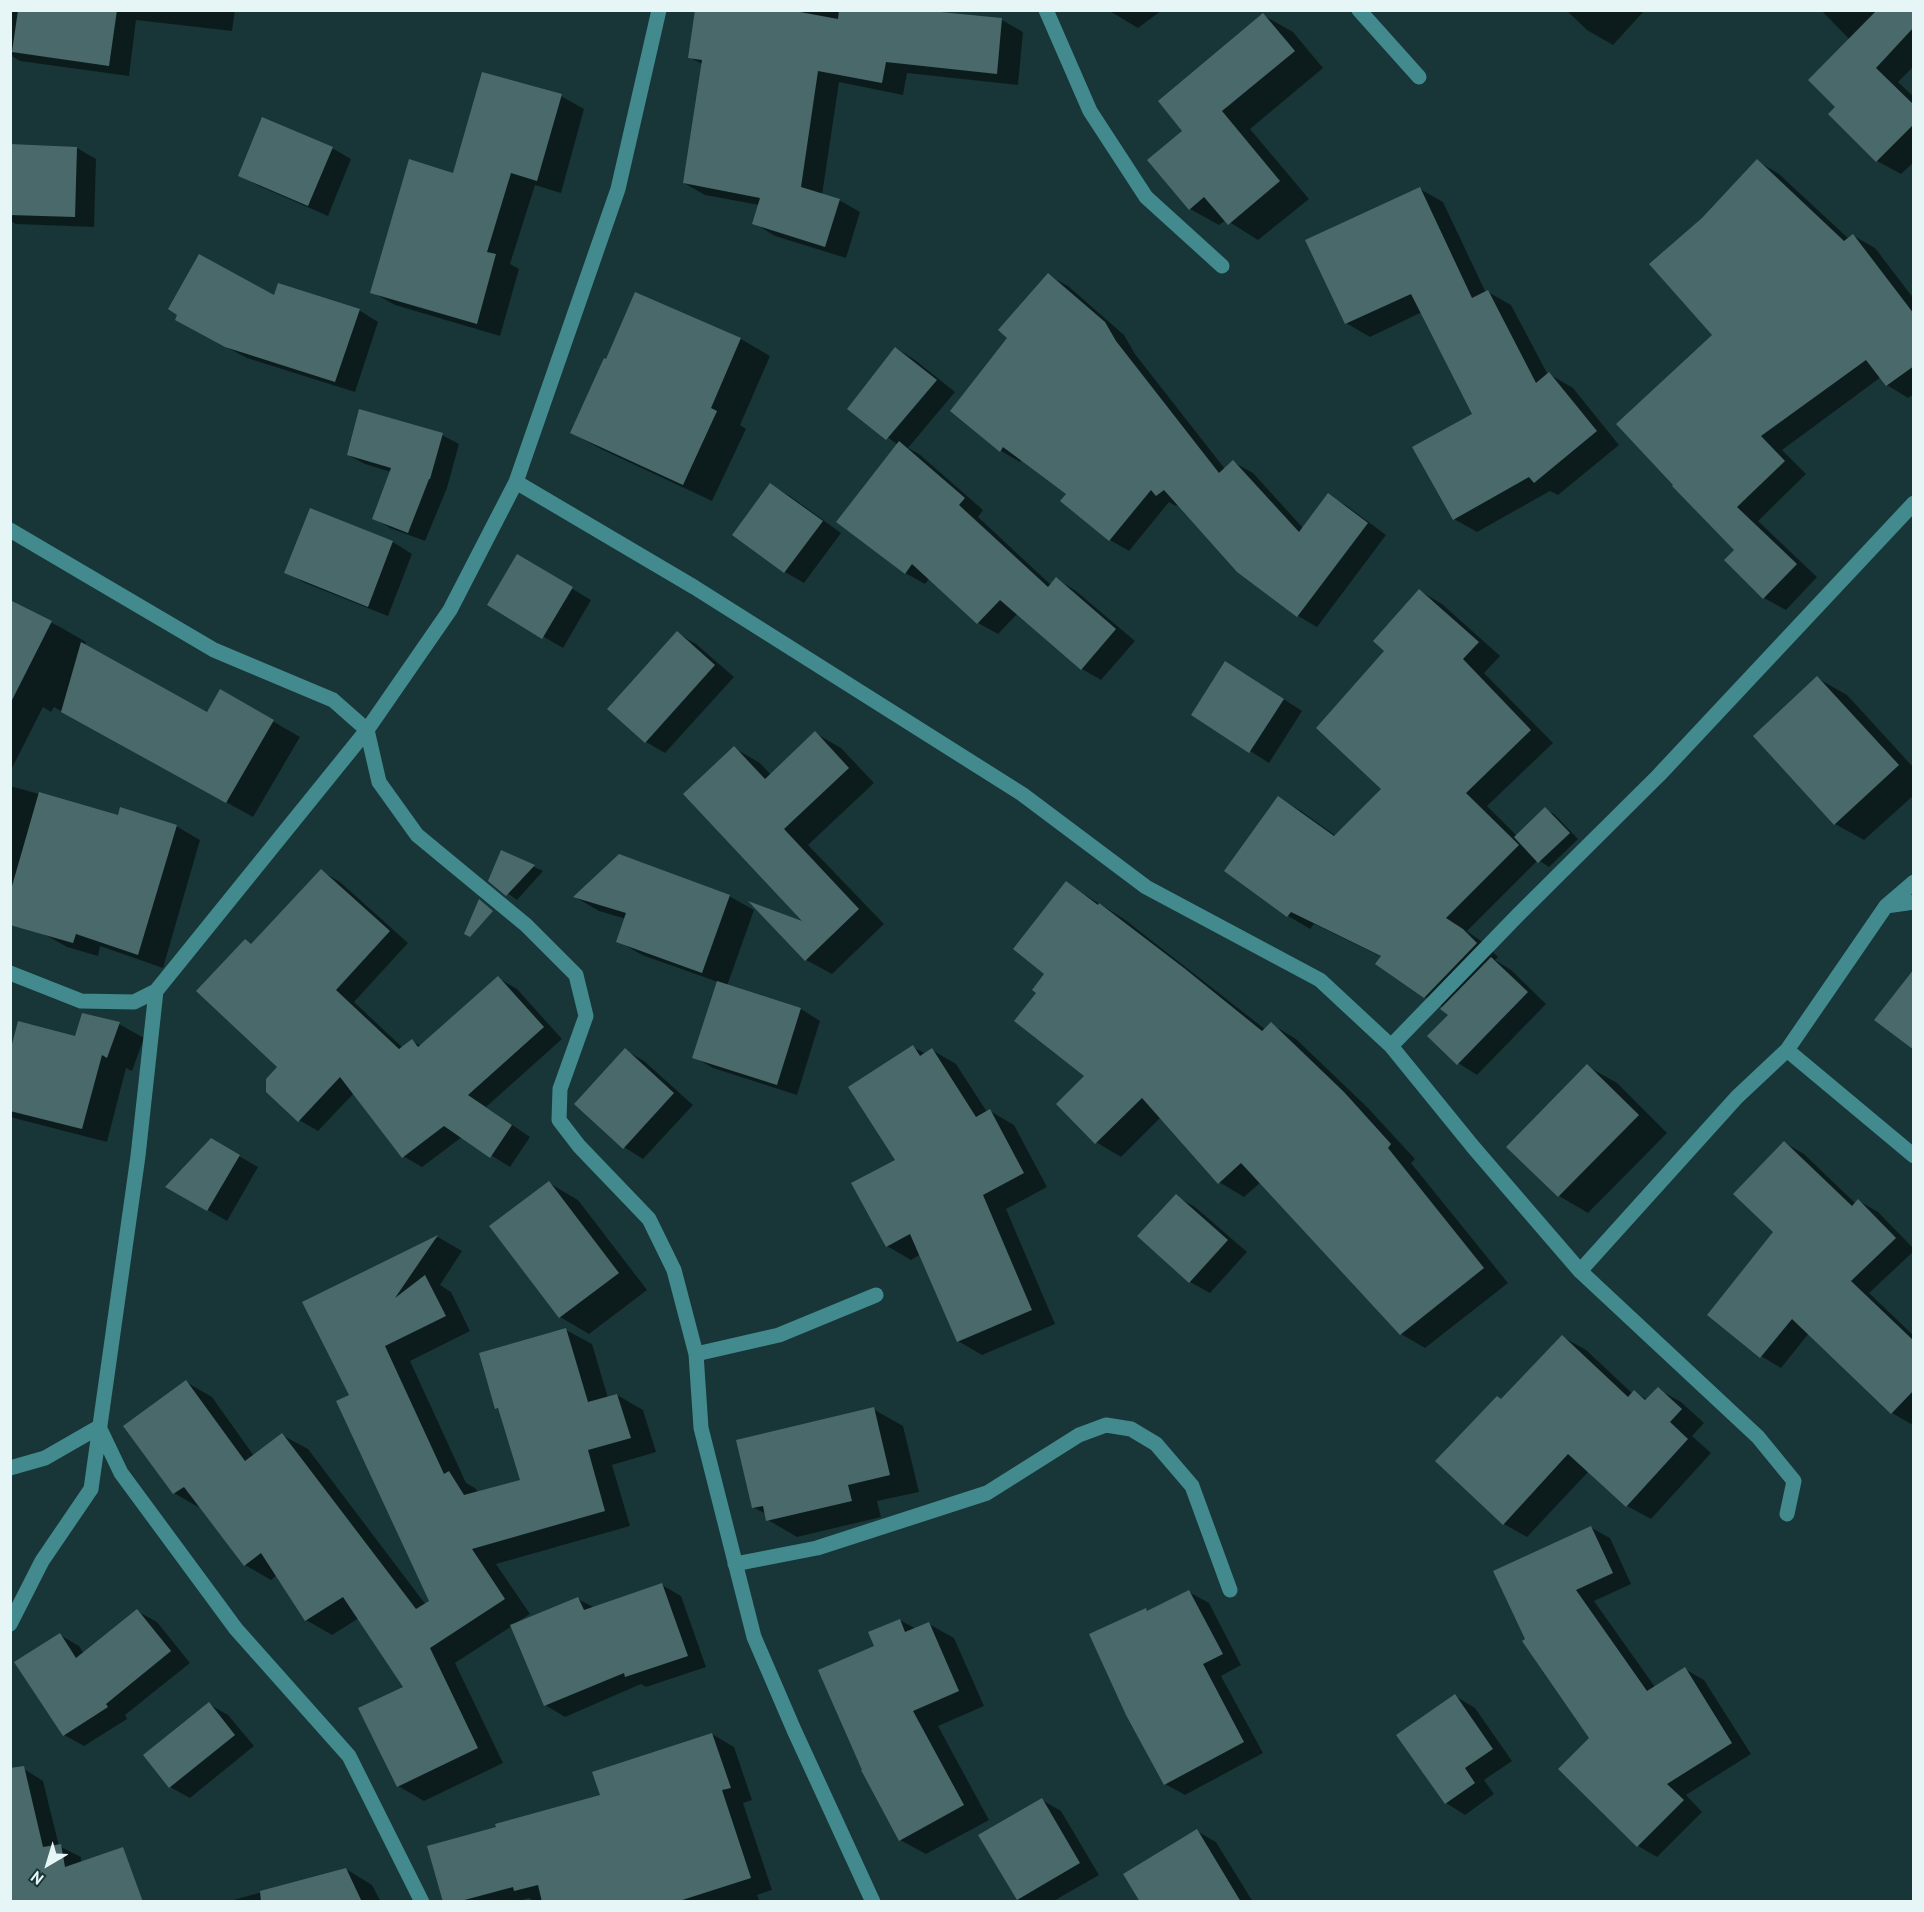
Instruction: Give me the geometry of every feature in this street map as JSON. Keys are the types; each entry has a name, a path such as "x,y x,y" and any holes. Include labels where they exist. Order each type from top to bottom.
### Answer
{"street":[{"path":"10,973 81,1001 134,1002 156,991 367,730 450,610 516,482 618,189 659,10"},
{"path":"1046,10 1090,111 1146,197 1222,266"},
{"path":"1359,10 1419,77"},
{"path":"516,482 694,587 1022,794 1146,887 1320,980 1391,1046 1474,1148 1580,1271 1758,1437 1794,1481 1787,1514"},
{"path":"1391,1046 1518,915 1659,775 1914,503"},
{"path":"10,530 214,650 333,700 367,730 379,782 417,835 526,925 576,975 586,1016 560,1089 560,1120 579,1146 649,1219 674,1270 696,1354 701,1428 754,1637 873,1902"},
{"path":"1580,1271 1737,1097 1787,1050 1886,906 1914,882"},
{"path":"1886,906 1914,902"},
{"path":"10,1624 42,1561 91,1489 138,1156 156,991"},
{"path":"1787,1050 1914,1156"},
{"path":"696,1354 779,1335 876,1296"},
{"path":"735,1564 817,1548 987,1493 1079,1435 1106,1425 1131,1429 1156,1444 1191,1486 1230,1590"},
{"path":"10,1468 45,1458 99,1427"},
{"path":"99,1427 121,1473 236,1629 349,1755 422,1902"}],"building":[{"path":"18,10 117,10 109,66 12,52"},
{"path":"695,10 789,10 838,19 839,10 930,11 1002,18 997,74 886,62 882,83 818,71 801,187 840,199 825,247 752,224 760,198 683,183 702,60 688,58"},
{"path":"1877,10 1914,10 1914,27 1876,68 1914,105 1914,124 1876,162 1828,114 1835,107 1808,80"},
{"path":"1263,13 1295,51 1222,111 1280,181 1228,225 1204,197 1189,210 1147,160 1182,131 1158,101"},
{"path":"482,72 562,94 537,181 511,173 487,252 496,254 477,324 370,293 409,159 453,173"},
{"path":"262,117 333,147 308,206 238,176"},
{"path":"10,144 77,147 75,217 10,215"},
{"path":"1757,159 1844,241 1853,234 1914,314 1914,366 1886,386 1866,360 1761,436 1785,461 1737,507 1797,564 1763,599 1724,560 1734,550 1616,424 1712,335 1649,264 1702,218"},
{"path":"1420,187 1472,298 1488,290 1536,383 1549,372 1597,431 1534,483 1529,477 1453,520 1412,447 1472,414 1411,294 1345,324 1305,240"},
{"path":"199,254 274,295 278,283 360,309 335,382 225,347 175,320 177,315 168,309"},
{"path":"1048,273 1105,322 1116,341 1219,473 1233,460 1299,532 1328,493 1368,523 1297,617 1237,572 1164,490 1156,496 1151,490 1109,541 1060,501 1066,494 1003,447 1000,452 950,411 1007,338 998,330"},
{"path":"635,292 741,338 711,408 717,411 683,485 570,433"},
{"path":"895,347 937,380 886,440 847,409"},
{"path":"359,409 443,433 430,479 408,533 372,519 391,468 347,455"},
{"path":"899,441 965,498 959,505 1048,587 1056,577 1116,629 1081,670 1000,600 977,624 912,564 905,574 836,522"},
{"path":"770,483 823,521 784,573 732,535"},
{"path":"310,508 393,541 368,607 284,573"},
{"path":"517,554 573,587 542,639 487,605"},
{"path":"1419,589 1479,642 1463,659 1531,730 1466,793 1519,845 1446,918 1463,929 1477,943 1424,998 1375,964 1381,956 1291,912 1287,917 1224,871 1278,796 1334,836 1381,789 1316,728 1384,651 1373,641"},
{"path":"10,600 52,621 10,704"},
{"path":"677,631 715,665 645,743 607,709"},
{"path":"81,642 207,712 220,689 274,720 226,803 61,712"},
{"path":"1225,661 1284,699 1249,753 1191,715"},
{"path":"1817,676 1899,765 1834,825 1753,736"},
{"path":"815,731 849,768 784,829 859,909 805,961 748,901 802,921 683,794 734,746 765,779"},
{"path":"39,792 118,815 120,807 177,825 138,955 76,934 73,943 10,925 10,893"},
{"path":"1545,807 1570,833 1538,863 1514,837"},
{"path":"501,850 535,865 506,896 488,881"},
{"path":"619,854 730,895 702,973 616,942 626,913 573,897"},
{"path":"321,869 390,931 336,990 399,1049 412,1039 418,1047 498,976 544,1027 468,1095 512,1125 490,1158 444,1126 402,1158 340,1077 298,1122 266,1092 266,1079 277,1067 196,991 245,939 251,944"},
{"path":"1066,881 1098,905 1099,903 1184,968 1262,1031 1271,1022 1344,1092 1391,1144 1388,1148 1484,1268 1400,1335 1241,1163 1218,1184 1142,1098 1095,1144 1056,1104 1084,1076 1014,1021 1036,993 1032,990 1044,974 1013,949"},
{"path":"479,899 493,911 470,937 464,934"},
{"path":"1491,957 1528,992 1457,1065 1427,1036 1448,1015 1440,1009"},
{"path":"1914,969 1914,1050 1874,1020"},
{"path":"717,981 801,1008 777,1085 692,1058"},
{"path":"82,1013 120,1022 107,1058 102,1055 82,1129 10,1111 10,1052 18,1021 75,1036"},
{"path":"913,1045 920,1056 932,1048 976,1117 990,1109 1024,1173 983,1195 1032,1310 957,1342 910,1234 886,1247 851,1183 895,1160 848,1087"},
{"path":"625,1048 674,1093 623,1149 574,1104"},
{"path":"1587,1064 1639,1115 1558,1197 1506,1147"},
{"path":"211,1138 240,1155 207,1211 165,1187"},
{"path":"1784,1141 1852,1206 1858,1199 1896,1238 1851,1281 1914,1341 1914,1390 1891,1414 1792,1319 1760,1358 1707,1315 1773,1232 1733,1194"},
{"path":"549,1181 619,1273 559,1318 489,1226"},
{"path":"1176,1194 1228,1240 1189,1283 1137,1236"},
{"path":"438,1235 395,1298 425,1275 446,1316 385,1346 444,1474 449,1471 464,1495 520,1480 498,1408 495,1409 479,1353 566,1328 588,1402 617,1394 631,1438 588,1450 605,1511 472,1549 505,1599 430,1648 478,1748 397,1787 358,1708 403,1687 343,1597 305,1621 261,1553 244,1566 184,1487 173,1494 123,1426 186,1380 245,1461 282,1433 416,1609 429,1601 336,1401 349,1395 302,1302"},
{"path":"1562,1335 1628,1397 1634,1390 1645,1400 1658,1387 1682,1409 1670,1422 1688,1439 1626,1507 1568,1454 1503,1525 1435,1461 1497,1396 1501,1399"},
{"path":"874,1407 890,1475 848,1485 852,1501 766,1521 763,1506 752,1508 736,1440"},
{"path":"1591,1526 1613,1573 1576,1590 1647,1691 1685,1667 1732,1743 1667,1784 1684,1800 1637,1847 1558,1769 1589,1738 1522,1641 1525,1639 1493,1571"},
{"path":"662,1583 688,1656 625,1677 624,1673 544,1706 510,1625 578,1597 584,1610"},
{"path":"1189,1590 1223,1654 1203,1664 1244,1742 1164,1785 1126,1715 1089,1634 1146,1608 1147,1611"},
{"path":"137,1609 171,1651 106,1704 108,1707 63,1736 14,1662 60,1633 76,1658"},
{"path":"900,1619 905,1632 929,1622 959,1691 913,1711 964,1805 899,1841 861,1770 818,1670 874,1646 868,1632"},
{"path":"1455,1694 1493,1749 1465,1768 1475,1783 1445,1804 1396,1735"},
{"path":"209,1702 235,1735 169,1788 143,1755"},
{"path":"712,1733 731,1788 722,1790 751,1878 676,1902 542,1902 538,1885 514,1891 513,1887 457,1902 443,1902 427,1846 496,1827 495,1824 600,1795 592,1772"},
{"path":"24,1766 43,1847 61,1844 65,1867 123,1847 143,1902 10,1902 10,1768"},
{"path":"1042,1798 1080,1863 1017,1900 978,1835"},
{"path":"1197,1829 1241,1902 1140,1902 1123,1874"},
{"path":"346,1868 362,1902 261,1902 260,1891"}]}
